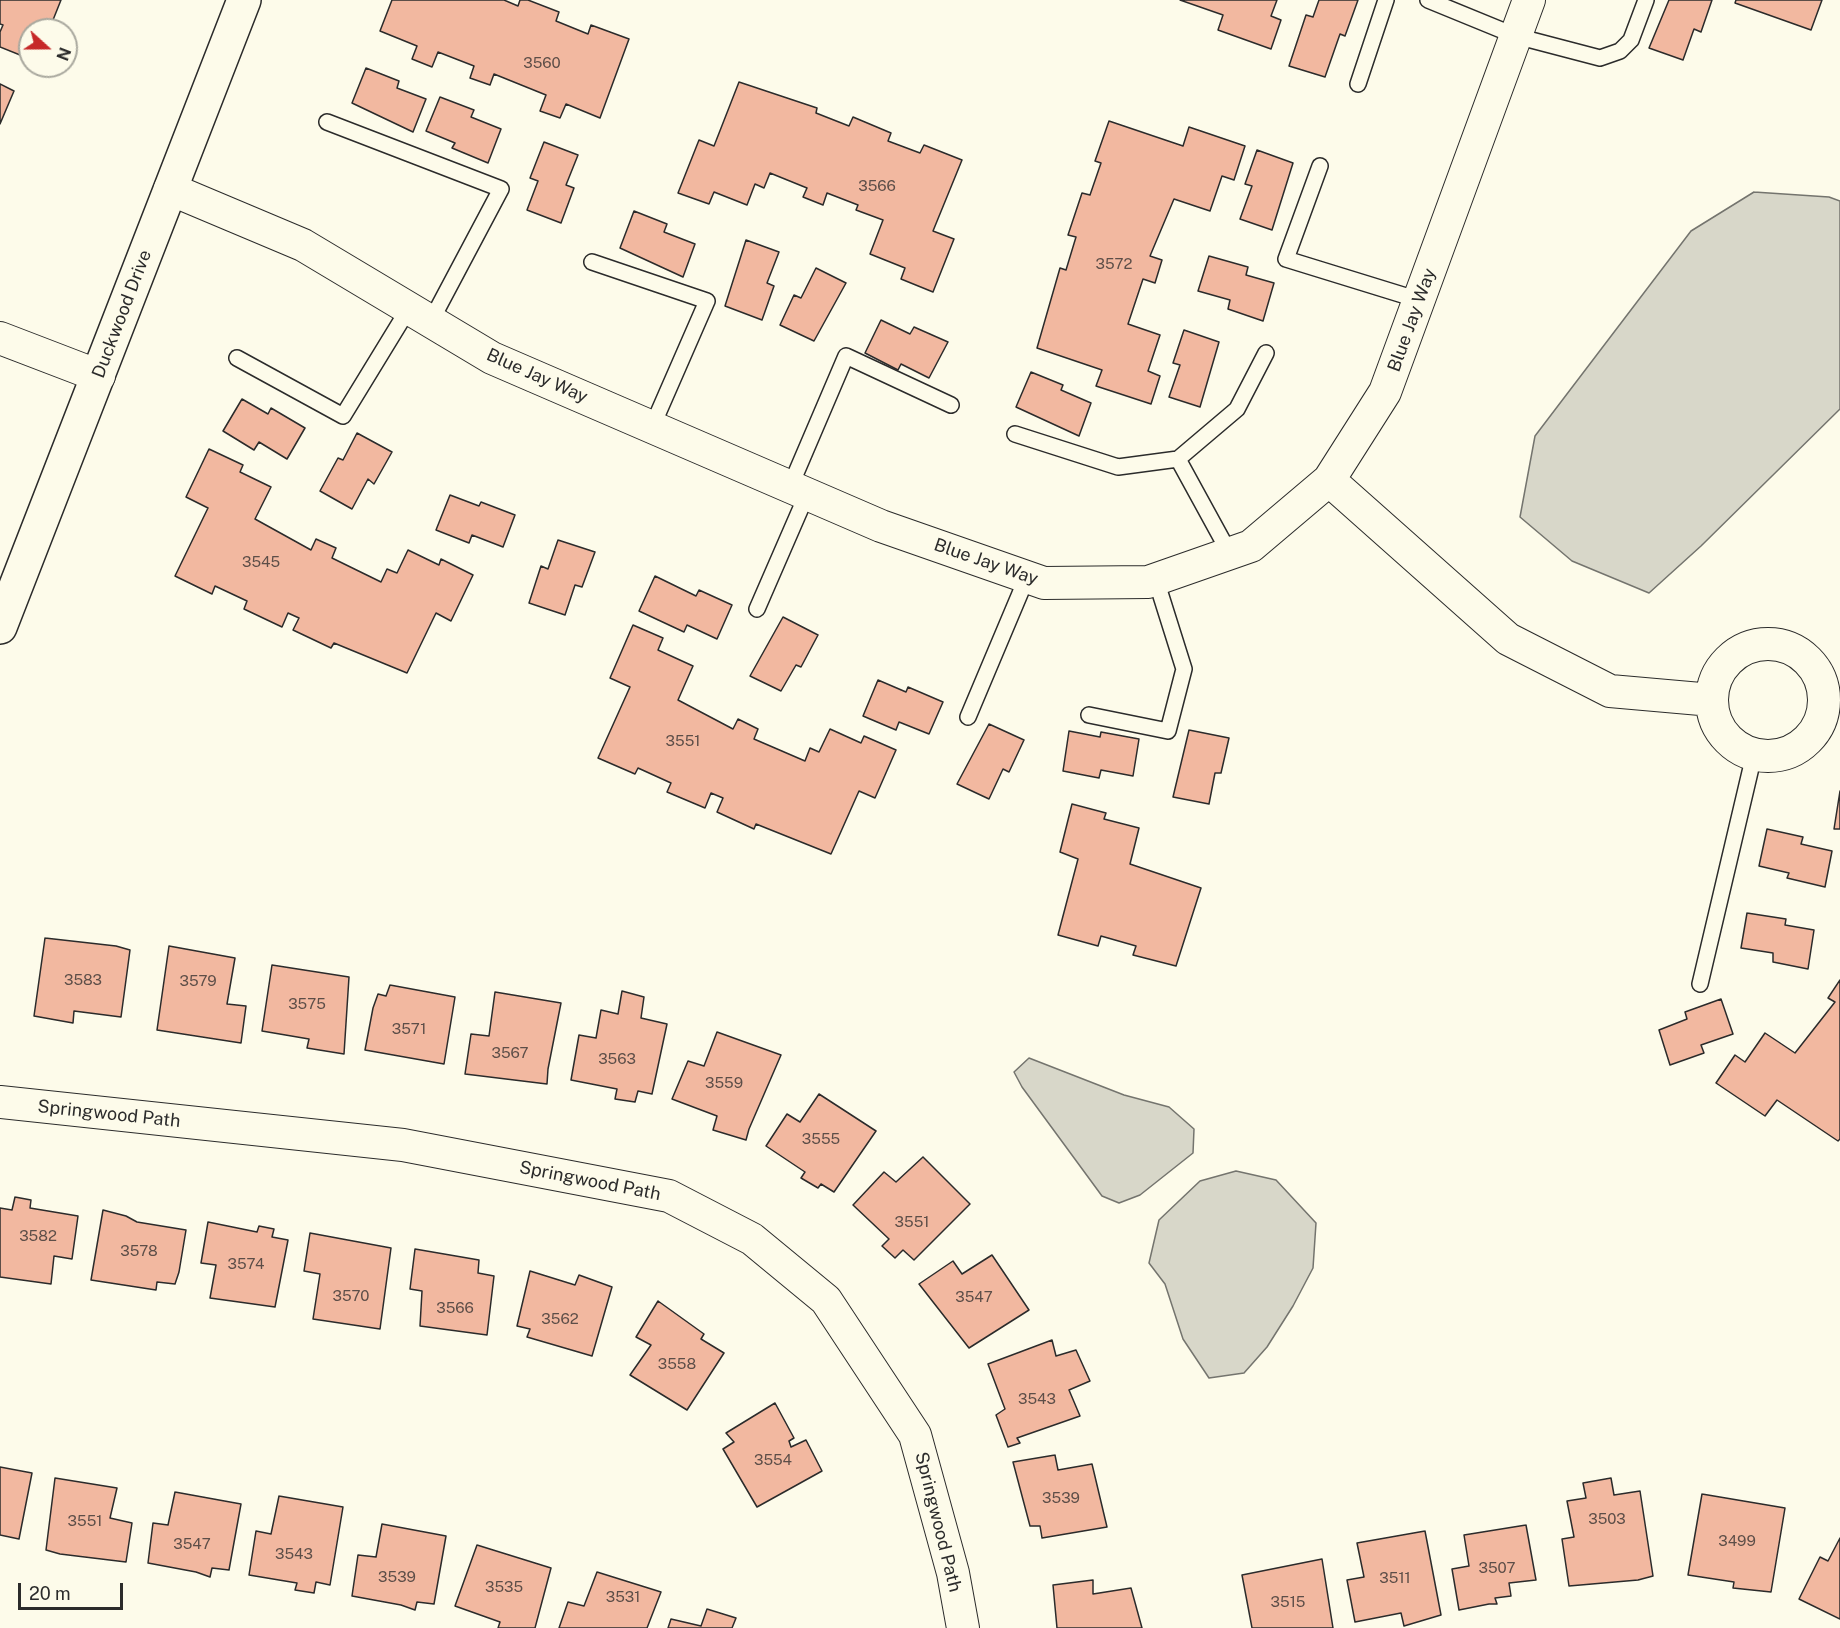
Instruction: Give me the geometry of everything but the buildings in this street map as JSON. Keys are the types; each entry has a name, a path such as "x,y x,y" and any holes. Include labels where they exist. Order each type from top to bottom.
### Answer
{"street":[{"name":"Duckwood Drive","path":"0,627 244,0"},
{"name":"Blue Jay Way","path":"170,189 303,245 492,358 881,526 1044,583 1148,582 1251,546 1329,480 1385,392 1529,0"},
{"path":"0,338 99,376"},
{"path":"1329,480 1508,639 1610,691 1712,700"},
{"path":"1774,644 1792,649 1807,659 1819,674 1824,692 1824,710 1818,728 1806,742 1790,752 1773,757 1754,755 1737,747 1723,735 1715,718 1712,700 1715,681 1724,665 1738,652 1755,645 1774,644"},
{"name":"Springwood Path","path":"0,1102 403,1145 669,1196 752,1239 826,1300 915,1435 953,1573 963,1628"}],"lane":[{"path":"1358,84 1386,0"},
{"path":"1428,0 1516,36 1600,58 1620,51 1631,40 1646,0"},
{"path":"237,358 343,416 420,315 501,189 327,122"},
{"path":"1320,166 1286,259 1419,300"},
{"path":"592,262 707,301 652,427"},
{"path":"1016,434 1118,467 1178,459 1237,409 1266,353"},
{"path":"757,609 846,356 951,405"},
{"path":"1178,459 1230,554"},
{"path":"968,717 1027,577"},
{"path":"1089,715 1168,731 1184,669 1155,580"},
{"path":"1700,984 1754,755"}],"shaded area":[{"path":"1754,192 1829,197 1840,201 1840,409 1701,546 1649,593 1572,561 1520,517 1535,436 1691,231"},
{"path":"1029,1058 1124,1095 1169,1107 1194,1129 1193,1153 1140,1195 1119,1203 1102,1196 1022,1087 1014,1072"},
{"path":"1236,1171 1276,1180 1316,1223 1313,1268 1293,1306 1267,1347 1244,1373 1209,1378 1183,1339 1165,1284 1149,1263 1159,1220 1200,1181"}]}
